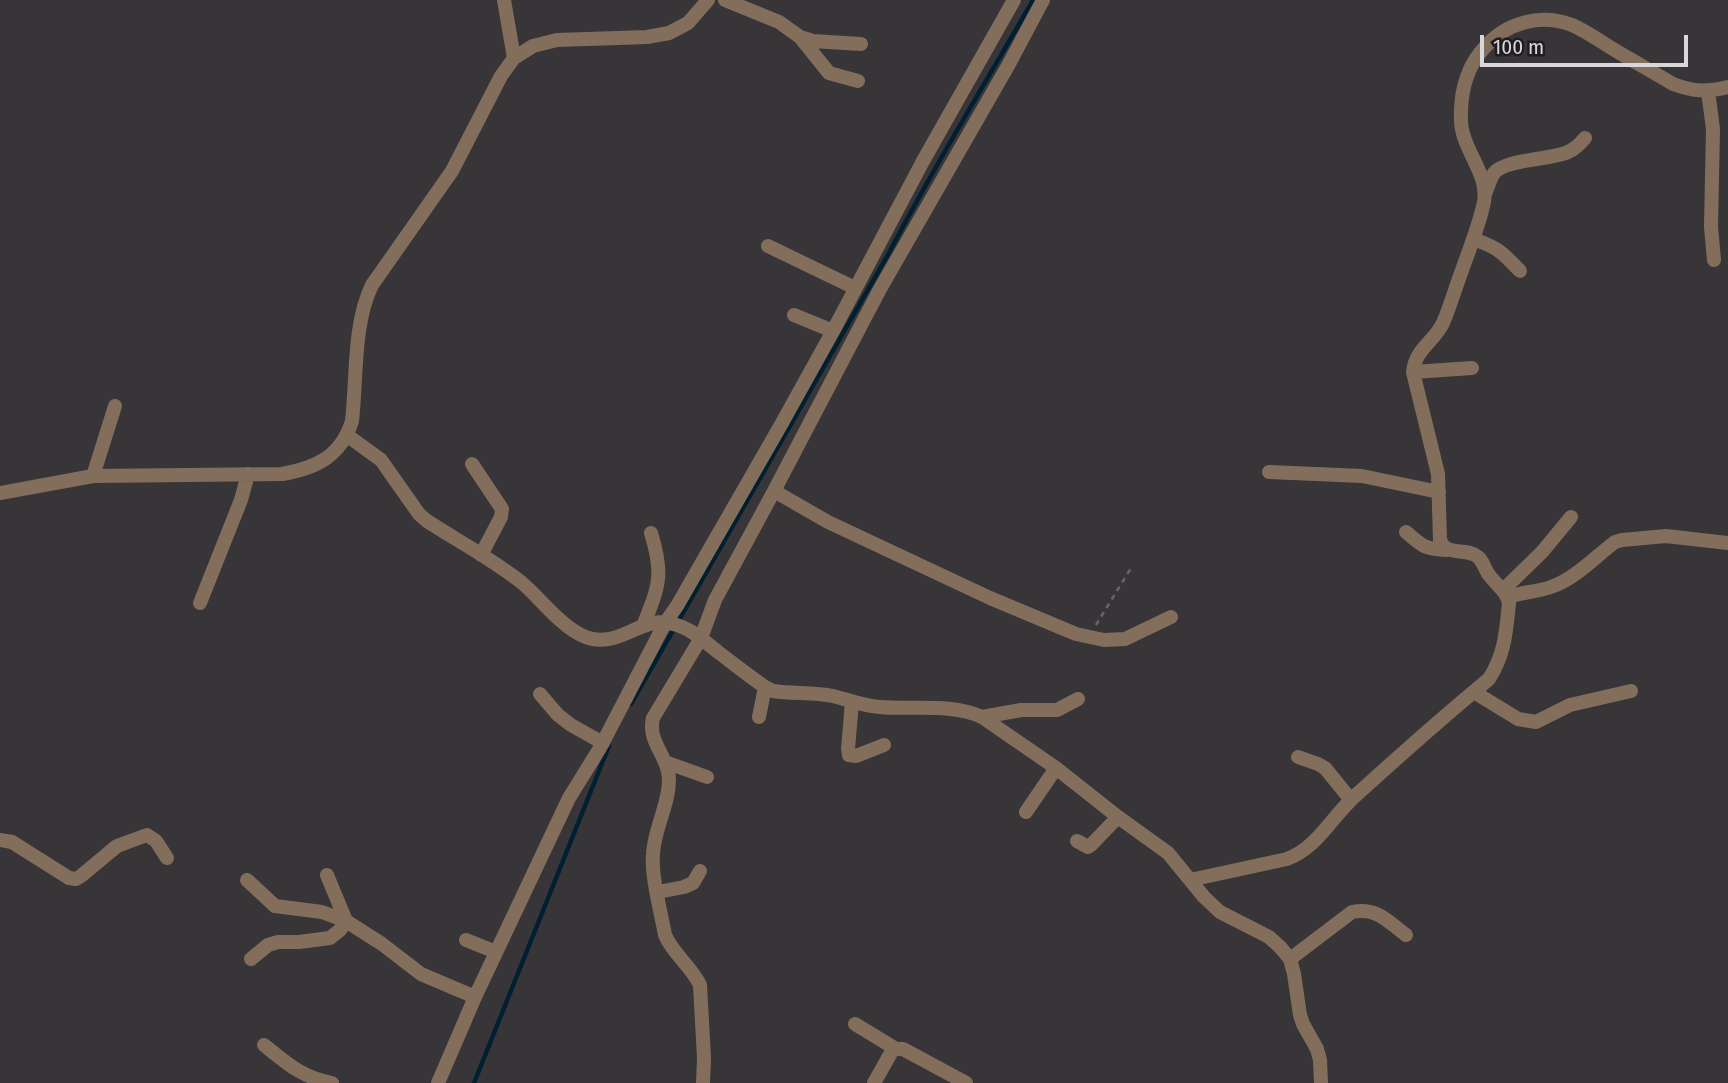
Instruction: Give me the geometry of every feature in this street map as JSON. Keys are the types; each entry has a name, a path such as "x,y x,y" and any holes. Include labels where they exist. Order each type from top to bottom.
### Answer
{"street":[{"path":"504,0 514,58"},
{"path":"0,493 93,475 282,474 320,464 348,436 352,421 360,317 364,300 452,171 501,76 514,58 533,46 557,40 648,37 669,33 688,23 708,0"},
{"path":"725,0 779,22 800,37 829,73 858,81"},
{"path":"438,1083 495,952 569,798 599,750 677,606 833,331 923,161 1014,0"},
{"path":"703,1083 699,985 664,935 653,868 653,854 669,779 652,736 653,718 880,289 1043,0"},
{"path":"1485,195 1484,184 1464,142 1461,124 1462,97 1468,73 1479,53 1494,36 1512,26 1534,20 1552,20 1572,25 1673,84 1696,91 1728,87"},
{"path":"800,37 813,41 861,44"},
{"path":"1708,91 1713,128 1711,175 1714,260"},
{"path":"1447,550 1440,540 1438,474 1413,363 1442,325 1494,174 1501,168 1519,162 1569,152 1585,138"},
{"path":"1473,239 1502,251 1520,271"},
{"path":"768,246 855,288"},
{"path":"794,315 833,331"},
{"path":"1413,372 1472,368"},
{"path":"93,475 115,406"},
{"path":"348,436 381,460 419,514 427,521 522,583 582,636 612,639 643,626 669,623 697,636 765,687 782,692 834,696 881,707 955,709 982,717 1056,768 1168,853 1220,912 1269,937 1281,948 1290,959 1303,1024 1317,1049 1321,1083"},
{"path":"472,464 502,509 501,517 481,555"},
{"path":"1269,472 1362,476 1439,492"},
{"path":"200,603 241,500 248,474"},
{"path":"775,491 828,522 977,593 1076,634 1104,640 1125,639 1171,617"},
{"path":"1505,593 1571,517"},
{"path":"1191,880 1299,854 1309,847 1351,800 1489,679 1498,666 1504,648 1509,603 1505,593 1476,555 1430,549 1422,546 1406,532"},
{"path":"643,626 659,579 657,554 651,533"},
{"path":"1505,593 1552,587 1572,577 1615,542 1622,540 1667,536 1728,543"},
{"path":"759,717 765,687"},
{"path":"1474,692 1518,719 1536,722 1570,705 1631,691"},
{"path":"540,694 558,715 599,750"},
{"path":"982,717 1021,710 1057,710 1078,699"},
{"path":"852,702 849,755 856,757 884,745"},
{"path":"1298,757 1325,768 1351,800"},
{"path":"664,762 707,777"},
{"path":"1026,812 1056,768"},
{"path":"1077,841 1091,845 1118,817"},
{"path":"0,840 12,842 69,878 81,876 117,846 147,835 156,841 167,858"},
{"path":"657,892 693,883 700,871"},
{"path":"327,875 346,921"},
{"path":"247,880 275,906 321,912 346,921 422,974 475,997"},
{"path":"1290,959 1352,912 1363,909 1376,913 1406,935"},
{"path":"251,959 268,945 278,942 330,938 346,921"},
{"path":"466,940 495,952"},
{"path":"855,1024 896,1049 903,1049 965,1083"},
{"path":"264,1045 298,1071 313,1079 332,1083"},
{"path":"874,1083 896,1049"}],"path":[{"path":"1088,637 1131,568"}],"waterway":[{"path":"631,704 1033,0"},
{"path":"474,1083 609,746"}]}
